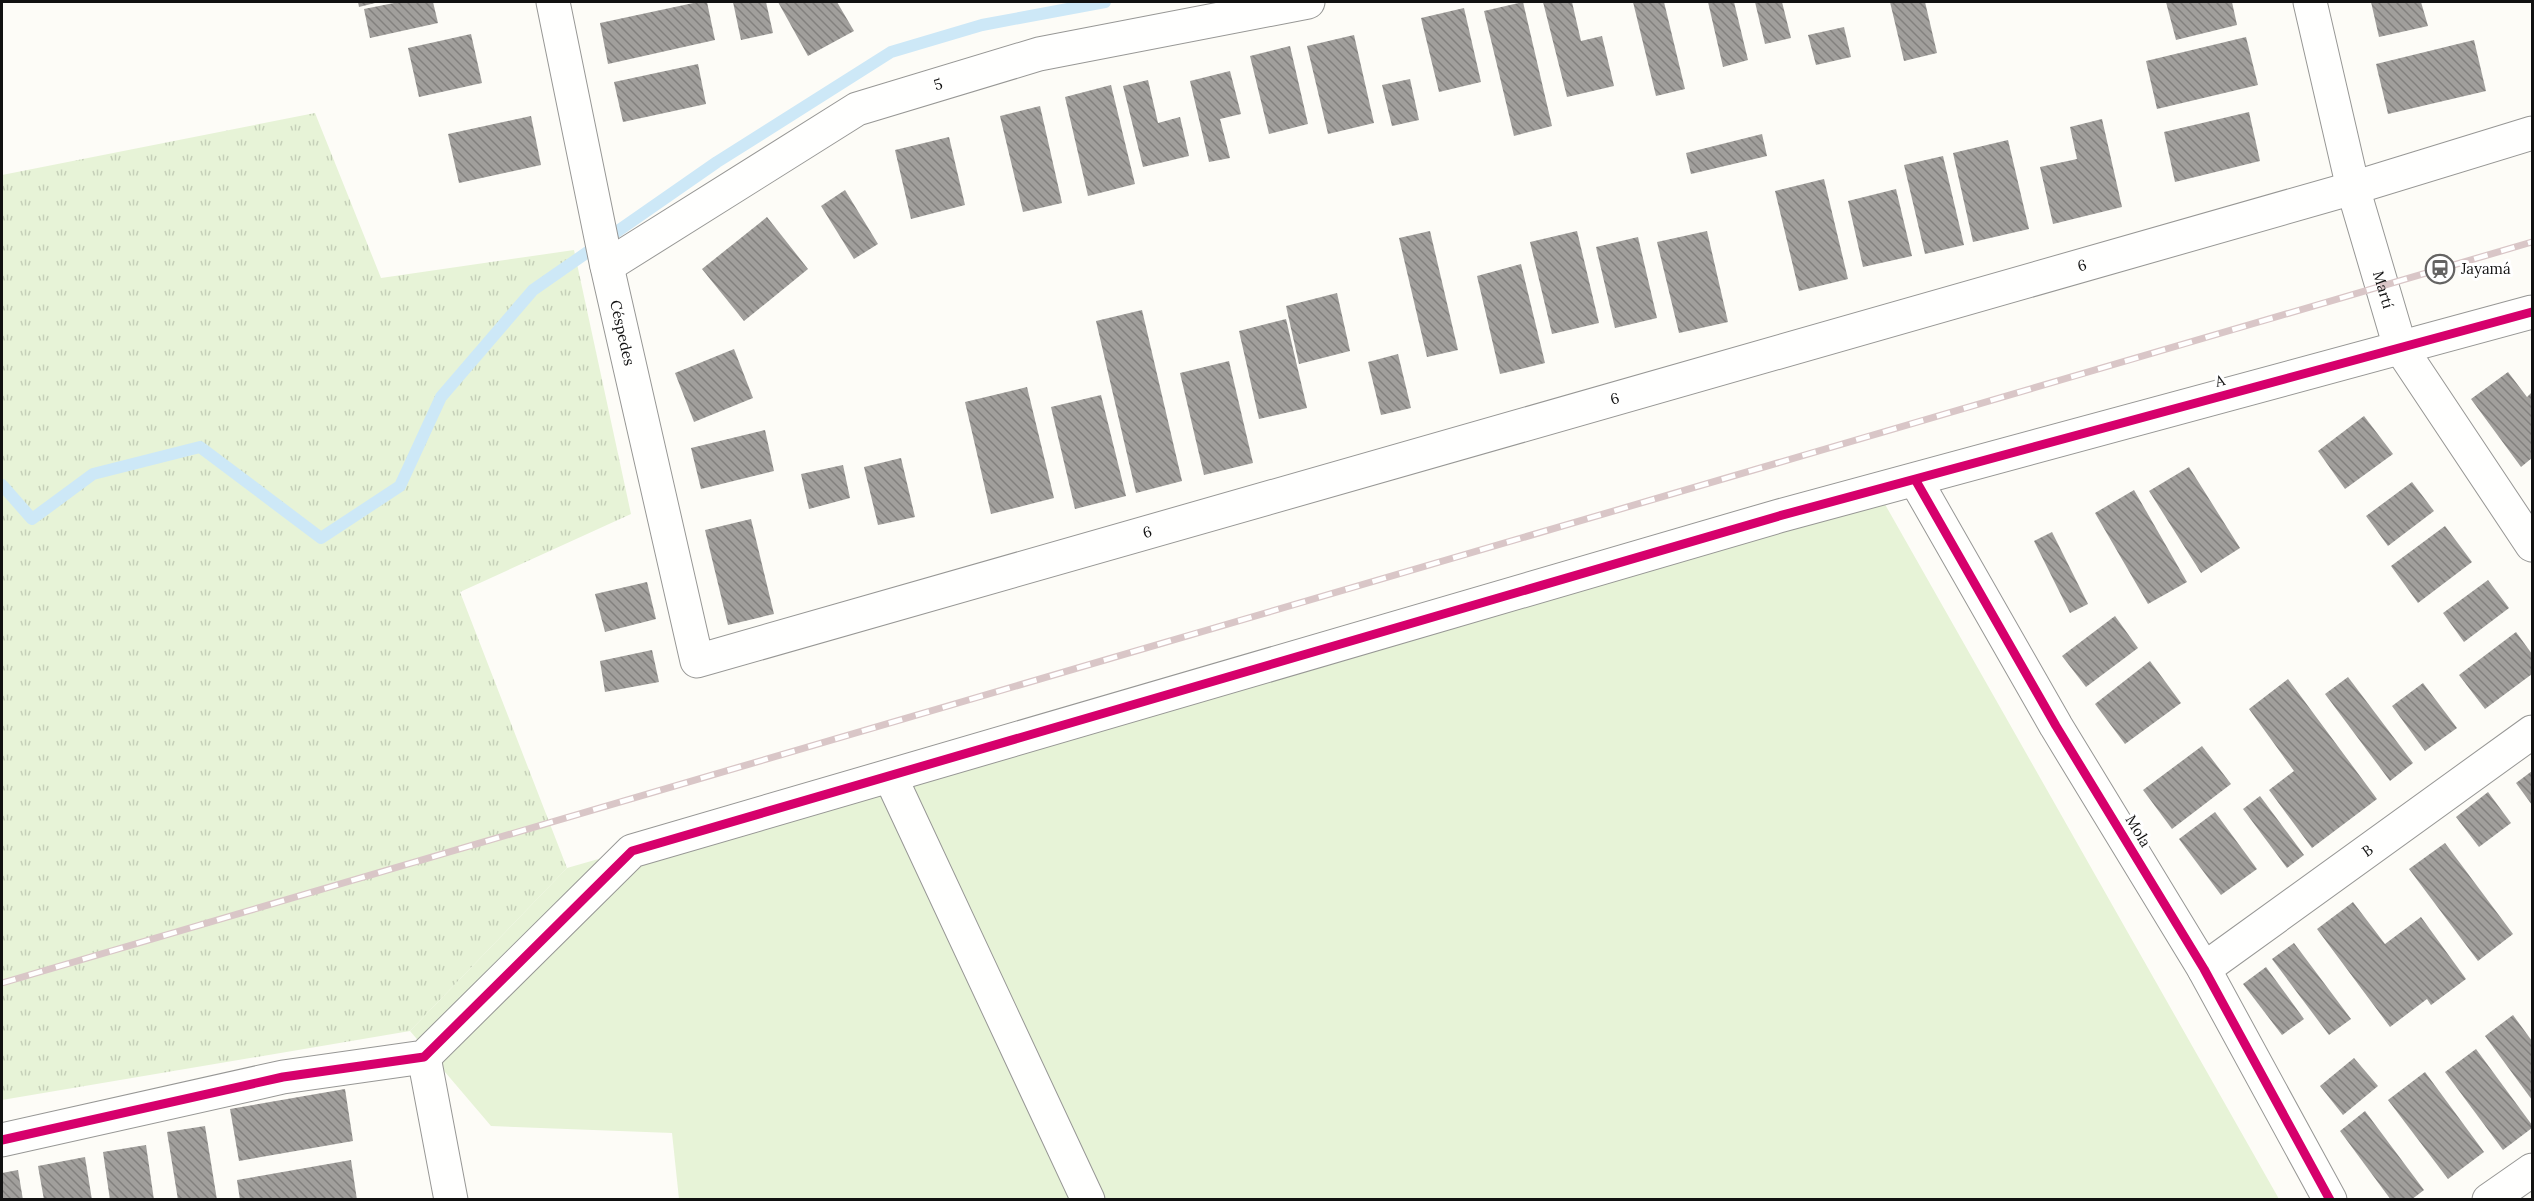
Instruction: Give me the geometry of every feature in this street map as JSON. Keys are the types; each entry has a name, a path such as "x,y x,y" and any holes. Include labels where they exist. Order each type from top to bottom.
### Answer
{"street":[{"name":"Céspedes","path":"553,2 607,264 697,661"},
{"name":"5","path":"607,264 857,109 1039,54 1308,2"},
{"name":"Martí","path":"2310,2 2353,188 2400,347 2532,545"},
{"name":"6","path":"697,661 2353,188 2532,133"},
{"name":"A","path":"424,1057 632,851 1779,516 1916,481 2532,312"},
{"name":"Mola","path":"1916,481 2056,726 2204,969 2330,1200"},
{"name":"B","path":"2204,969 2532,732"},
{"path":"890,776 1088,1200"},
{"path":"2,1140 283,1077 424,1057 451,1200"},
{"path":"2489,1200 2532,1170"}],"green space":[{"path":"315,113 381,278 574,250 631,514 460,592 567,868 410,1031 2,1100 2,175"},
{"path":"1878,492 2279,1199 679,1199 672,1133 491,1126 410,1031 567,868"}],"building":[{"path":"358,2 379,2 359,7"},
{"path":"399,2 433,2 438,23 370,38 364,9"},
{"path":"707,2 715,40 608,64 600,23"},
{"path":"733,2 766,2 773,33 741,40"},
{"path":"778,2 837,2 854,31 808,56"},
{"path":"1523,2 1552,126 1514,136 1484,11"},
{"path":"1543,2 1572,2 1581,41 1602,36 1614,86 1567,97"},
{"path":"1633,2 1664,2 1685,89 1656,96"},
{"path":"1708,2 1734,2 1748,60 1723,67"},
{"path":"1755,2 1782,2 1791,38 1765,44"},
{"path":"1890,2 1925,2 1937,53 1904,61"},
{"path":"2166,2 2232,2 2237,25 2176,40"},
{"path":"2371,2 2421,2 2428,26 2379,37"},
{"path":"1464,8 1481,82 1439,92 1421,18"},
{"path":"1844,27 1851,57 1816,65 1808,35"},
{"path":"471,34 482,83 419,97 408,48"},
{"path":"1354,35 1374,123 1328,134 1307,46"},
{"path":"2246,37 2258,85 2157,109 2146,61"},
{"path":"2474,40 2486,91 2388,114 2376,64"},
{"path":"1290,46 1308,124 1269,134 1250,56"},
{"path":"698,64 706,104 623,122 614,82"},
{"path":"1230,71 1241,114 1220,119 1230,158 1209,162 1190,81"},
{"path":"1410,79 1419,120 1392,126 1382,85"},
{"path":"1148,80 1158,123 1180,117 1189,156 1143,167 1123,86"},
{"path":"1111,85 1135,184 1088,196 1065,97"},
{"path":"1040,106 1062,203 1023,212 1000,116"},
{"path":"2249,112 2260,161 2175,182 2164,132"},
{"path":"531,116 541,165 459,183 448,134"},
{"path":"2102,119 2122,207 2053,224 2040,167 2077,159 2070,127"},
{"path":"1762,134 1767,156 1691,174 1686,153"},
{"path":"949,137 965,205 911,219 895,150"},
{"path":"2008,140 2029,229 1973,242 1953,153"},
{"path":"1943,156 1964,245 1925,254 1904,165"},
{"path":"1824,179 1848,279 1799,291 1775,191"},
{"path":"1896,189 1912,256 1863,267 1848,201"},
{"path":"845,190 878,244 854,259 821,206"},
{"path":"767,217 808,269 744,321 702,269"},
{"path":"1430,231 1458,350 1427,357 1399,238"},
{"path":"1577,231 1599,323 1552,334 1530,242"},
{"path":"1707,231 1728,322 1679,333 1657,242"},
{"path":"1638,237 1657,318 1615,328 1596,247"},
{"path":"1521,264 1545,363 1500,374 1477,276"},
{"path":"1337,293 1350,351 1299,364 1286,306"},
{"path":"1142,310 1182,481 1136,493 1096,321"},
{"path":"1286,319 1307,408 1259,419 1239,331"},
{"path":"734,349 753,398 694,422 675,373"},
{"path":"1398,354 1411,408 1381,415 1368,362"},
{"path":"1229,361 1253,463 1204,475 1180,373"},
{"path":"2508,372 2527,397 2532,392 2532,458 2521,467 2471,399"},
{"path":"1027,387 1054,498 991,514 965,402"},
{"path":"1101,395 1126,496 1075,509 1051,407"},
{"path":"2364,416 2393,454 2345,489 2318,451"},
{"path":"765,430 774,471 701,489 691,448"},
{"path":"901,458 915,517 878,525 864,467"},
{"path":"843,465 850,498 809,509 801,474"},
{"path":"2189,467 2240,548 2201,573 2149,491"},
{"path":"2412,482 2434,511 2388,546 2366,516"},
{"path":"2134,490 2187,582 2148,604 2095,513"},
{"path":"751,519 774,614 728,625 705,530"},
{"path":"2445,526 2472,562 2418,603 2391,566"},
{"path":"2052,532 2088,604 2070,613 2034,541"},
{"path":"2488,580 2509,608 2464,642 2443,613"},
{"path":"647,582 656,619 605,632 595,594"},
{"path":"2115,616 2138,648 2086,687 2062,656"},
{"path":"2516,632 2532,654 2532,674 2485,709 2459,675"},
{"path":"652,650 659,682 605,692 600,661"},
{"path":"2150,661 2181,703 2125,744 2095,704"},
{"path":"2348,677 2413,763 2390,781 2325,694"},
{"path":"2288,679 2377,799 2312,848 2269,790 2294,771 2249,709"},
{"path":"2423,683 2457,728 2425,751 2392,706"},
{"path":"2202,746 2231,784 2172,829 2143,790"},
{"path":"2532,771 2532,805 2516,783"},
{"path":"2488,792 2511,823 2479,847 2456,817"},
{"path":"2260,796 2304,855 2287,868 2243,809"},
{"path":"2215,812 2257,869 2221,895 2179,839"},
{"path":"2445,843 2513,934 2478,961 2409,869"},
{"path":"2353,902 2385,944 2421,917 2466,979 2431,1005 2427,999 2390,1027 2317,929"},
{"path":"2294,943 2351,1019 2329,1035 2272,959"},
{"path":"2266,967 2304,1019 2282,1035 2243,984"},
{"path":"2513,1015 2532,1041 2532,1100 2485,1036"},
{"path":"2476,1049 2532,1125 2532,1128 2503,1150 2445,1072"},
{"path":"2354,1058 2378,1086 2343,1115 2320,1086"},
{"path":"2425,1072 2484,1152 2448,1179 2388,1100"},
{"path":"345,1089 353,1141 239,1161 230,1109"},
{"path":"2365,1111 2424,1190 2411,1200 2391,1200 2340,1131"},
{"path":"205,1126 217,1200 178,1200 167,1132"},
{"path":"146,1145 154,1200 110,1200 103,1152"},
{"path":"85,1157 92,1200 44,1200 38,1166"},
{"path":"351,1160 357,1200 240,1200 237,1180"},
{"path":"18,1170 23,1200 2,1200 2,1173"}],"waterway":[{"path":"2,485 32,519 93,474 200,447 321,538 400,486 441,397 533,290 717,162 891,52 982,25 1105,2"}],"railway":[{"path":"2,983 2532,242"}],"cycle path":[{"path":"2,1140 283,1077 424,1057 632,851 1779,516 2532,312"},
{"path":"1916,481 2056,726 2204,969 2330,1200"}],"place":[{"name":"Jayamá","path":"2440,269"}]}
